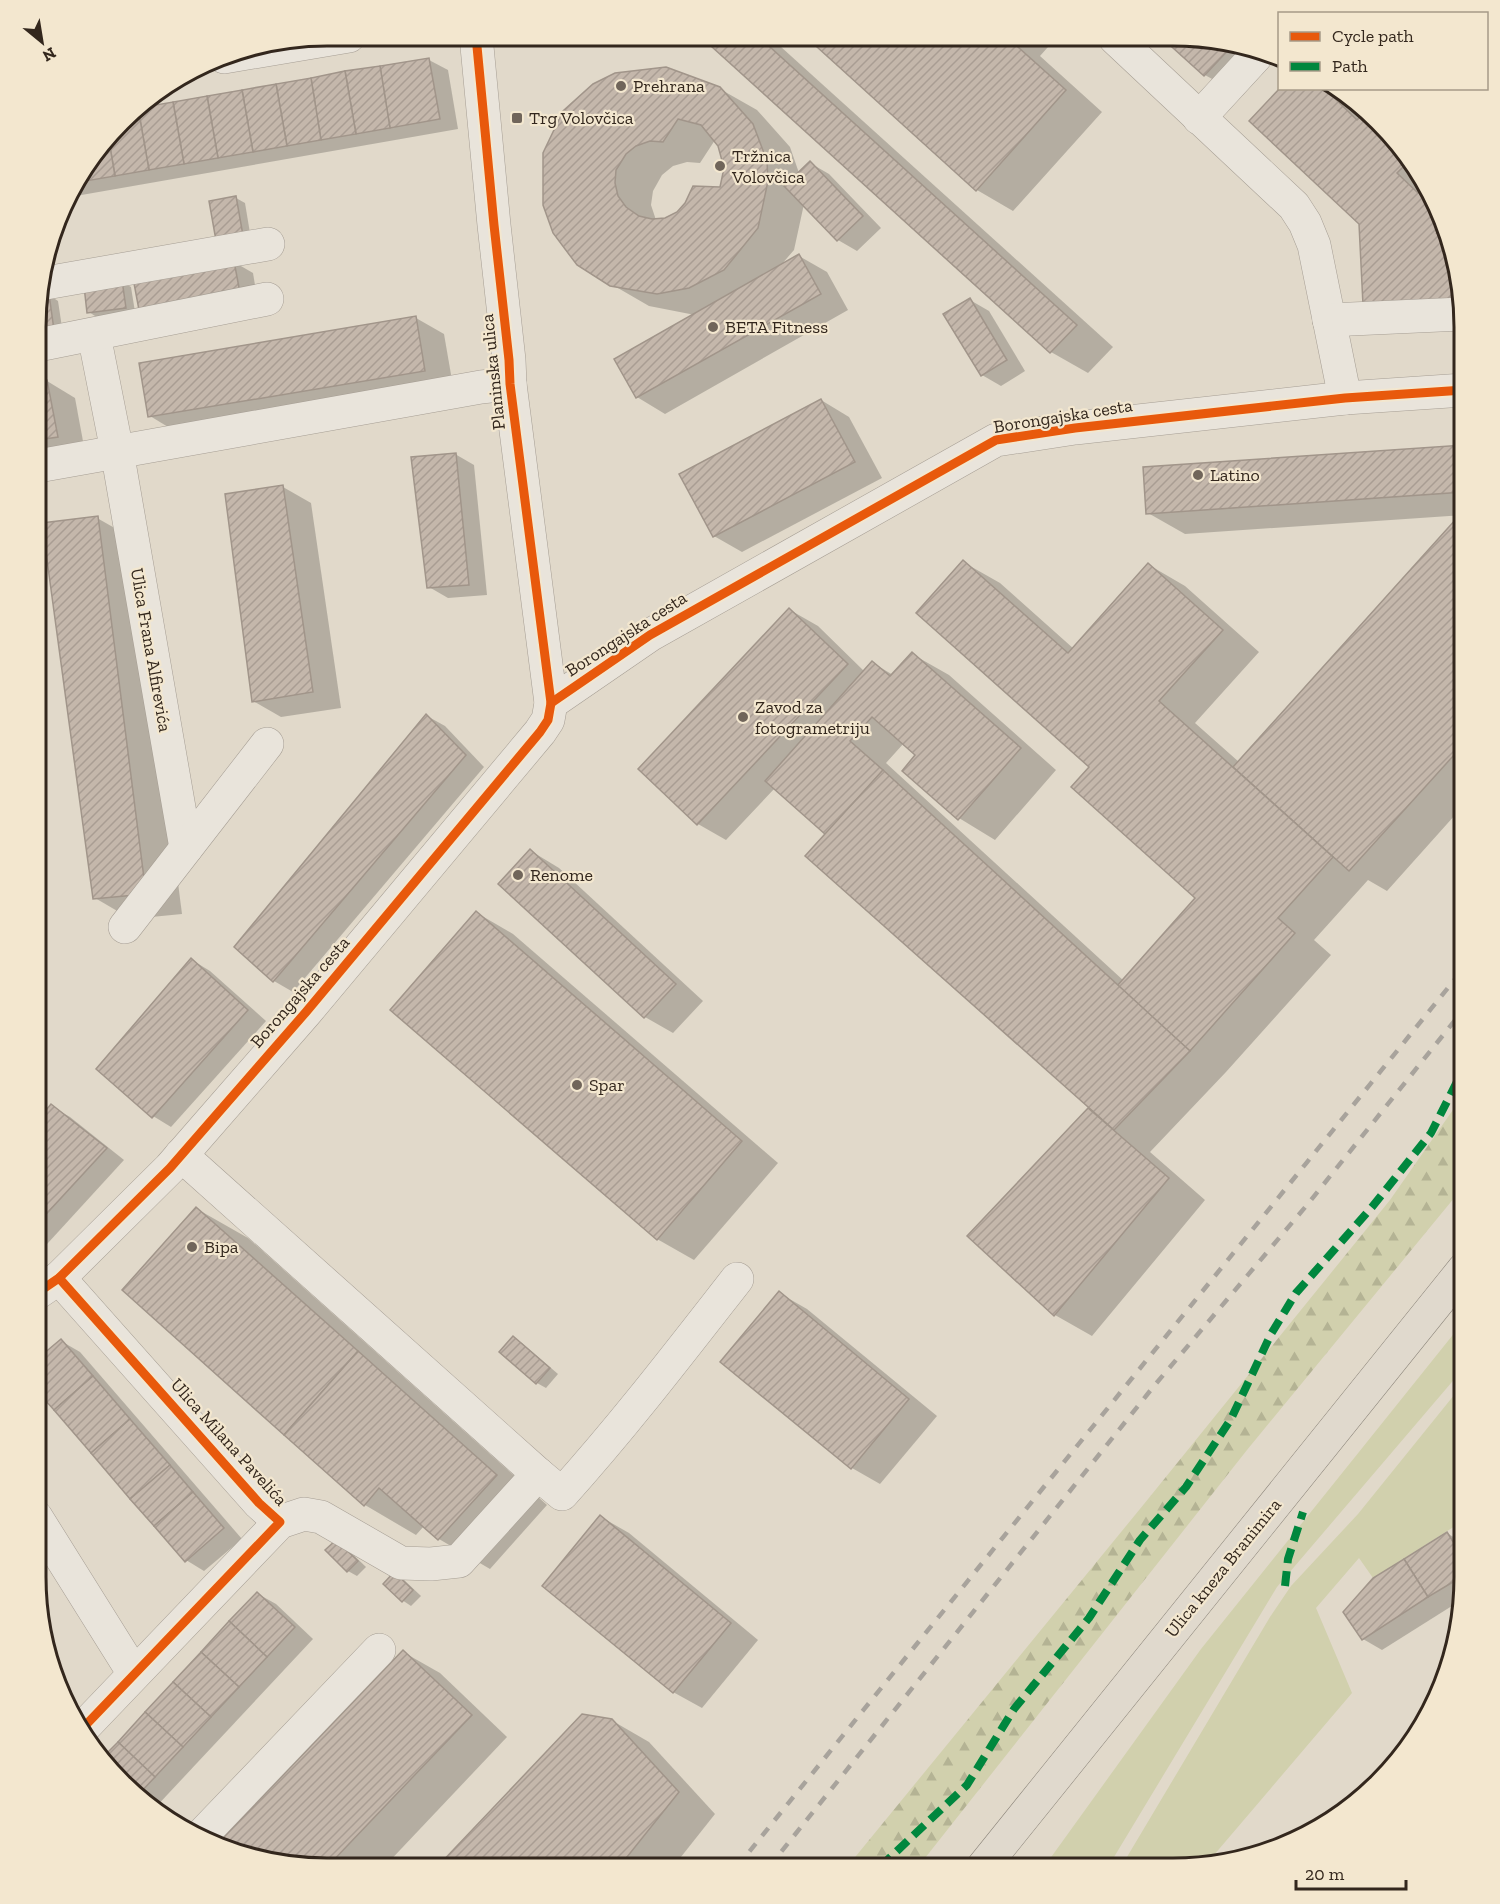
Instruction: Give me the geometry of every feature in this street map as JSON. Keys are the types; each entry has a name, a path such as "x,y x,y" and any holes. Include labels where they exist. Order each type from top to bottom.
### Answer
{"main road":[{"name":"Ulica kneza Branimira","path":"991,1857 1454,1281"}],"street":[{"name":"Planinska ulica","path":"477,46 510,384 551,703"},
{"path":"1123,46 1294,206 1305,223 1314,245 1345,398"},
{"path":"1198,118 1254,58"},
{"path":"50,282 268,244"},
{"path":"46,344 267,299"},
{"path":"1329,320 1453,314"},
{"name":"Ulica Frana Alfirevića","path":"94,335 117,451 186,848"},
{"path":"46,464 481,387 510,384"},
{"name":"Borongajska cesta","path":"48,1285 181,1155 306,1012 540,732 548,720 551,703 650,635 996,440 1075,428 1345,398 1454,391"},
{"path":"125,927 267,744"},
{"path":"181,1155 562,1494 663,1375 737,1279"},
{"name":"Ulica Milana Pavelića","path":"48,1285 280,1522 133,1672 88,1723"},
{"path":"280,1522 304,1514 321,1517 401,1563 431,1564 459,1561 538,1474"},
{"path":"46,1533 133,1672"},
{"path":"207,1830 379,1650"}],"green space":[{"path":"1454,1108 1454,1198 1247,1450 926,1857 855,1857 1144,1504 1390,1200"},
{"path":"1454,1333 1454,1380 1277,1587 1114,1857 1051,1857 1201,1649"},
{"path":"1454,1395 1454,1527 1373,1578 1359,1558 1316,1608 1352,1693 1215,1854 1191,1857 1127,1857 1270,1617 1291,1586 1358,1514"}],"building":[{"path":"711,46 769,46 1077,325 1050,353"},
{"path":"816,46 1017,46 1066,90 976,191"},
{"path":"1171,46 1226,52 1204,76"},
{"path":"429,58 440,119 390,128 380,66"},
{"path":"380,66 390,128 356,134 345,71"},
{"path":"666,67 720,87 753,124 767,161 768,181 758,228 724,270 689,288 657,294 610,286 577,265 553,233 543,205 543,153 563,111 593,84 615,73","holes":["678,119 701,125 718,146 724,168 720,187 693,186 685,203 677,212 665,218 652,219 639,216 626,207 618,196 615,183 616,170 626,154 636,146 650,141 663,142"]},
{"path":"345,71 356,134 321,140 311,78"},
{"path":"311,78 321,140 287,146 276,84"},
{"path":"276,84 287,146 253,152 242,90"},
{"path":"242,90 253,152 218,158 207,96"},
{"path":"1278,90 1322,90 1357,120 1360,118 1384,142 1403,167 1397,173 1419,192 1439,237 1452,300 1363,305 1359,224 1249,121"},
{"path":"207,96 218,158 184,164 173,102"},
{"path":"173,102 184,164 149,170 140,118 157,105"},
{"path":"140,118 149,170 115,176 110,150"},
{"path":"110,150 115,176 88,181"},
{"path":"810,161 863,216 837,241 784,186"},
{"path":"236,196 244,241 217,246 209,201"},
{"path":"799,254 821,294 636,398 614,359"},
{"path":"234,261 240,293 139,310 133,278"},
{"path":"122,280 126,308 87,313 84,286"},
{"path":"49,294 54,330 46,331 47,309"},
{"path":"970,298 1007,360 981,376 943,314"},
{"path":"416,316 425,371 148,417 139,363"},
{"path":"46,380 58,437 46,439"},
{"path":"821,399 855,462 713,537 679,474"},
{"path":"1454,446 1454,493 1146,514 1143,467"},
{"path":"456,453 469,585 427,588 411,457"},
{"path":"283,485 313,692 252,702 225,494"},
{"path":"98,516 146,894 93,899 46,552 46,522"},
{"path":"1454,521 1454,755 1349,871 1233,767"},
{"path":"963,560 1068,653 1148,563 1223,630 1159,701 1333,857 1278,918 1295,933 1190,1051 1117,986 1195,898 1071,787 1089,767 916,613"},
{"name":"Zavod za fotogrametriju","path":"789,608 848,664 697,825 638,769"},
{"path":"912,652 1021,748 958,820 902,771 915,755 872,717 850,741 883,770 826,835 765,781 872,661 890,676"},
{"path":"426,714 466,755 273,982 234,947"},
{"path":"883,770 1190,1051 1114,1130 805,856"},
{"path":"530,849 676,984 644,1018 498,884"},
{"name":"Spar","path":"476,911 742,1141 657,1240 390,1010"},
{"path":"191,958 248,1010 152,1118 96,1069"},
{"path":"51,1104 107,1148 46,1214 46,1110"},
{"path":"1088,1108 1169,1178 1054,1316 967,1236"},
{"path":"196,1207 358,1351 284,1435 122,1290"},
{"path":"779,1291 909,1399 851,1469 720,1362"},
{"path":"513,1336 550,1368 536,1384 499,1352"},
{"path":"61,1339 93,1376 54,1410 46,1401 46,1352"},
{"path":"358,1351 497,1475 438,1540 379,1488 364,1506 284,1435"},
{"path":"93,1376 130,1419 91,1453 54,1410"},
{"path":"130,1419 170,1465 130,1499 91,1453"},
{"path":"170,1465 193,1492 154,1526 130,1499"},
{"path":"193,1492 224,1528 185,1562 154,1526"},
{"path":"600,1515 731,1623 673,1693 542,1586"},
{"path":"1447,1532 1454,1543 1454,1582 1428,1597 1404,1559"},
{"path":"336,1540 358,1561 347,1572 325,1550"},
{"path":"1404,1559 1428,1597 1362,1640 1343,1612 1373,1578"},
{"path":"394,1572 413,1590 402,1602 383,1584"},
{"path":"257,1592 295,1627 267,1657 229,1621"},
{"path":"229,1621 267,1657 239,1687 201,1652"},
{"path":"403,1650 472,1715 337,1857 309,1857 273,1852 223,1837"},
{"path":"201,1652 239,1687 211,1717 173,1682"},
{"path":"173,1682 211,1717 183,1747 145,1712"},
{"path":"145,1712 183,1747 155,1777 118,1742"},
{"path":"582,1714 612,1719 679,1792 627,1857 446,1857"},
{"path":"118,1742 155,1777 144,1789 108,1752"}],"railway":[{"path":"745,1857 1454,980"},
{"path":"777,1857 1154,1386 1307,1205 1454,1021"}],"marked path":[{"path":"891,1857 967,1785 1014,1709 1089,1618 1140,1540 1186,1487 1231,1419 1271,1334 1296,1293 1372,1207 1431,1133 1454,1088"},
{"path":"1285,1586 1288,1559 1303,1512"}],"cycle path":[{"path":"46,1287 59,1278 170,1168 306,1012 548,720 551,703 510,384 477,46"},
{"path":"551,703 650,635 996,440 1075,428 1345,398 1454,391"},
{"path":"59,1278 259,1503 280,1522 88,1723"}],"place":[{"name":"Prehrana","path":"621,86"},
{"name":"Trg Volovčica","path":"517,118"},
{"name":"Tržnica Volovčica","path":"720,166"},
{"name":"BETA Fitness","path":"713,327"},
{"name":"Latino","path":"1198,475"},
{"name":"Zavod za fotogrametriju","path":"743,717"},
{"name":"Renome","path":"518,875"},
{"name":"Spar","path":"577,1085"},
{"name":"Bipa","path":"192,1247"}]}
